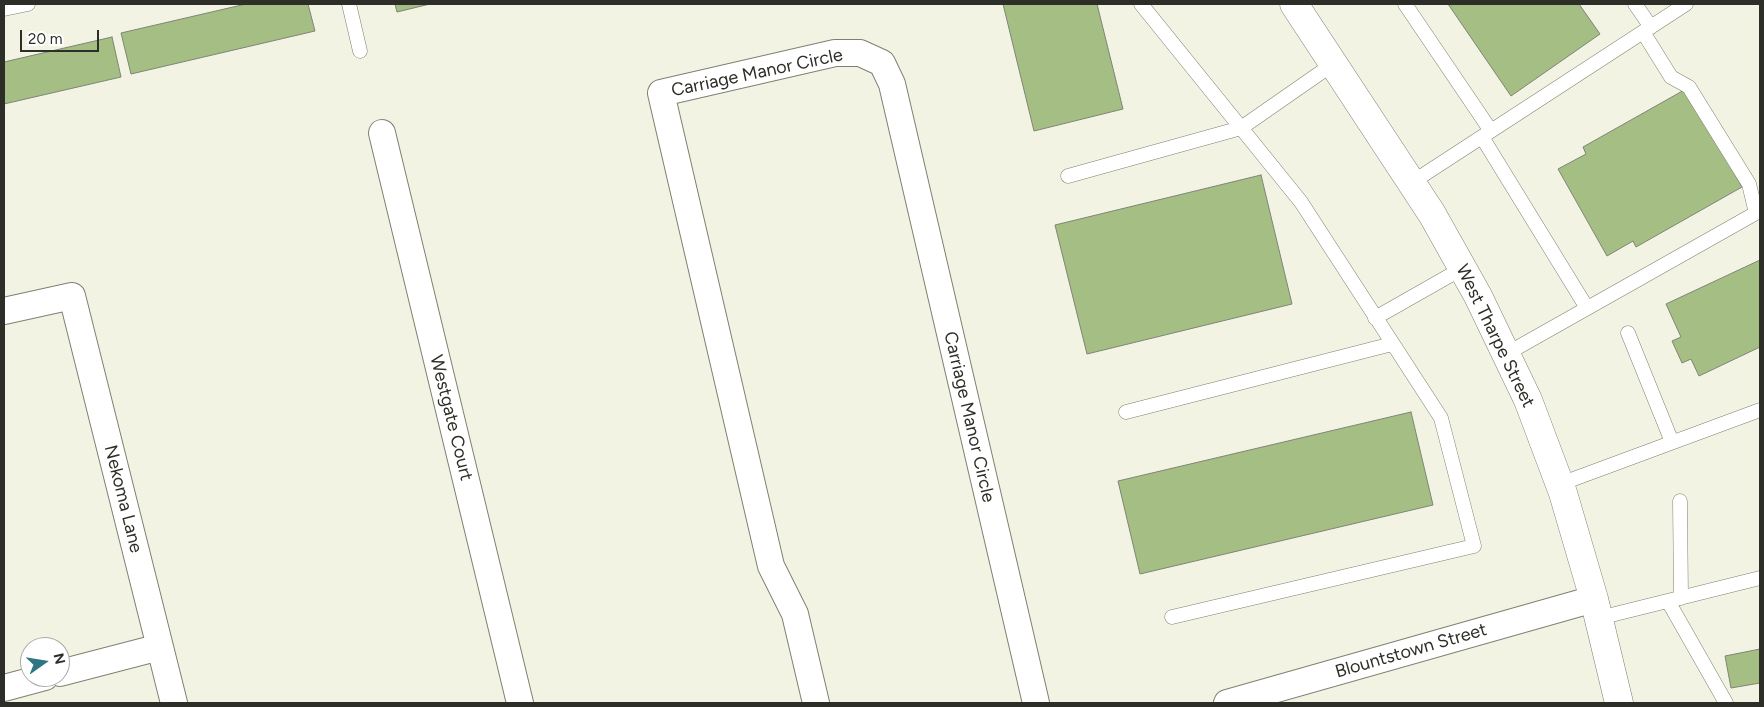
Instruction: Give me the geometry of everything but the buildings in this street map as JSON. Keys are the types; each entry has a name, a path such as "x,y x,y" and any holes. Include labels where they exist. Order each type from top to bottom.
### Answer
{"main road":[{"name":"West Tharpe Street","path":"1294,4 1432,214 1478,296 1528,400 1560,484 1597,608 1619,703"}],"street":[{"name":"Carriage Manor Circle","path":"816,703 795,614 771,566 661,93 835,53 860,52 882,63 892,84 1036,703"},
{"name":"Westgate Court","path":"382,133 520,703"},
{"name":"Nekoma Lane","path":"4,311 72,296 174,703"},
{"name":"Blountstown Street","path":"1227,703 1597,608"},
{"path":"70,670 160,647"},
{"path":"4,688 20,684"}],"lane":[{"path":"4,9 28,4"},
{"path":"349,4 360,51"},
{"path":"1141,4 1301,202 1441,418 1474,546 1172,616"},
{"path":"1405,4 1486,134 1588,308"},
{"path":"1506,354 1756,213 1750,184 1689,87 1671,77 1635,4"},
{"path":"1411,183 1686,4"},
{"path":"1068,176 1241,128 1334,64"},
{"path":"1375,318 1463,268"},
{"path":"1628,333 1672,442"},
{"path":"1126,412 1392,344"},
{"path":"1560,484 1760,410"},
{"path":"1680,501 1675,599 1726,703"},
{"path":"1597,608 1675,599 1760,578"}]}
